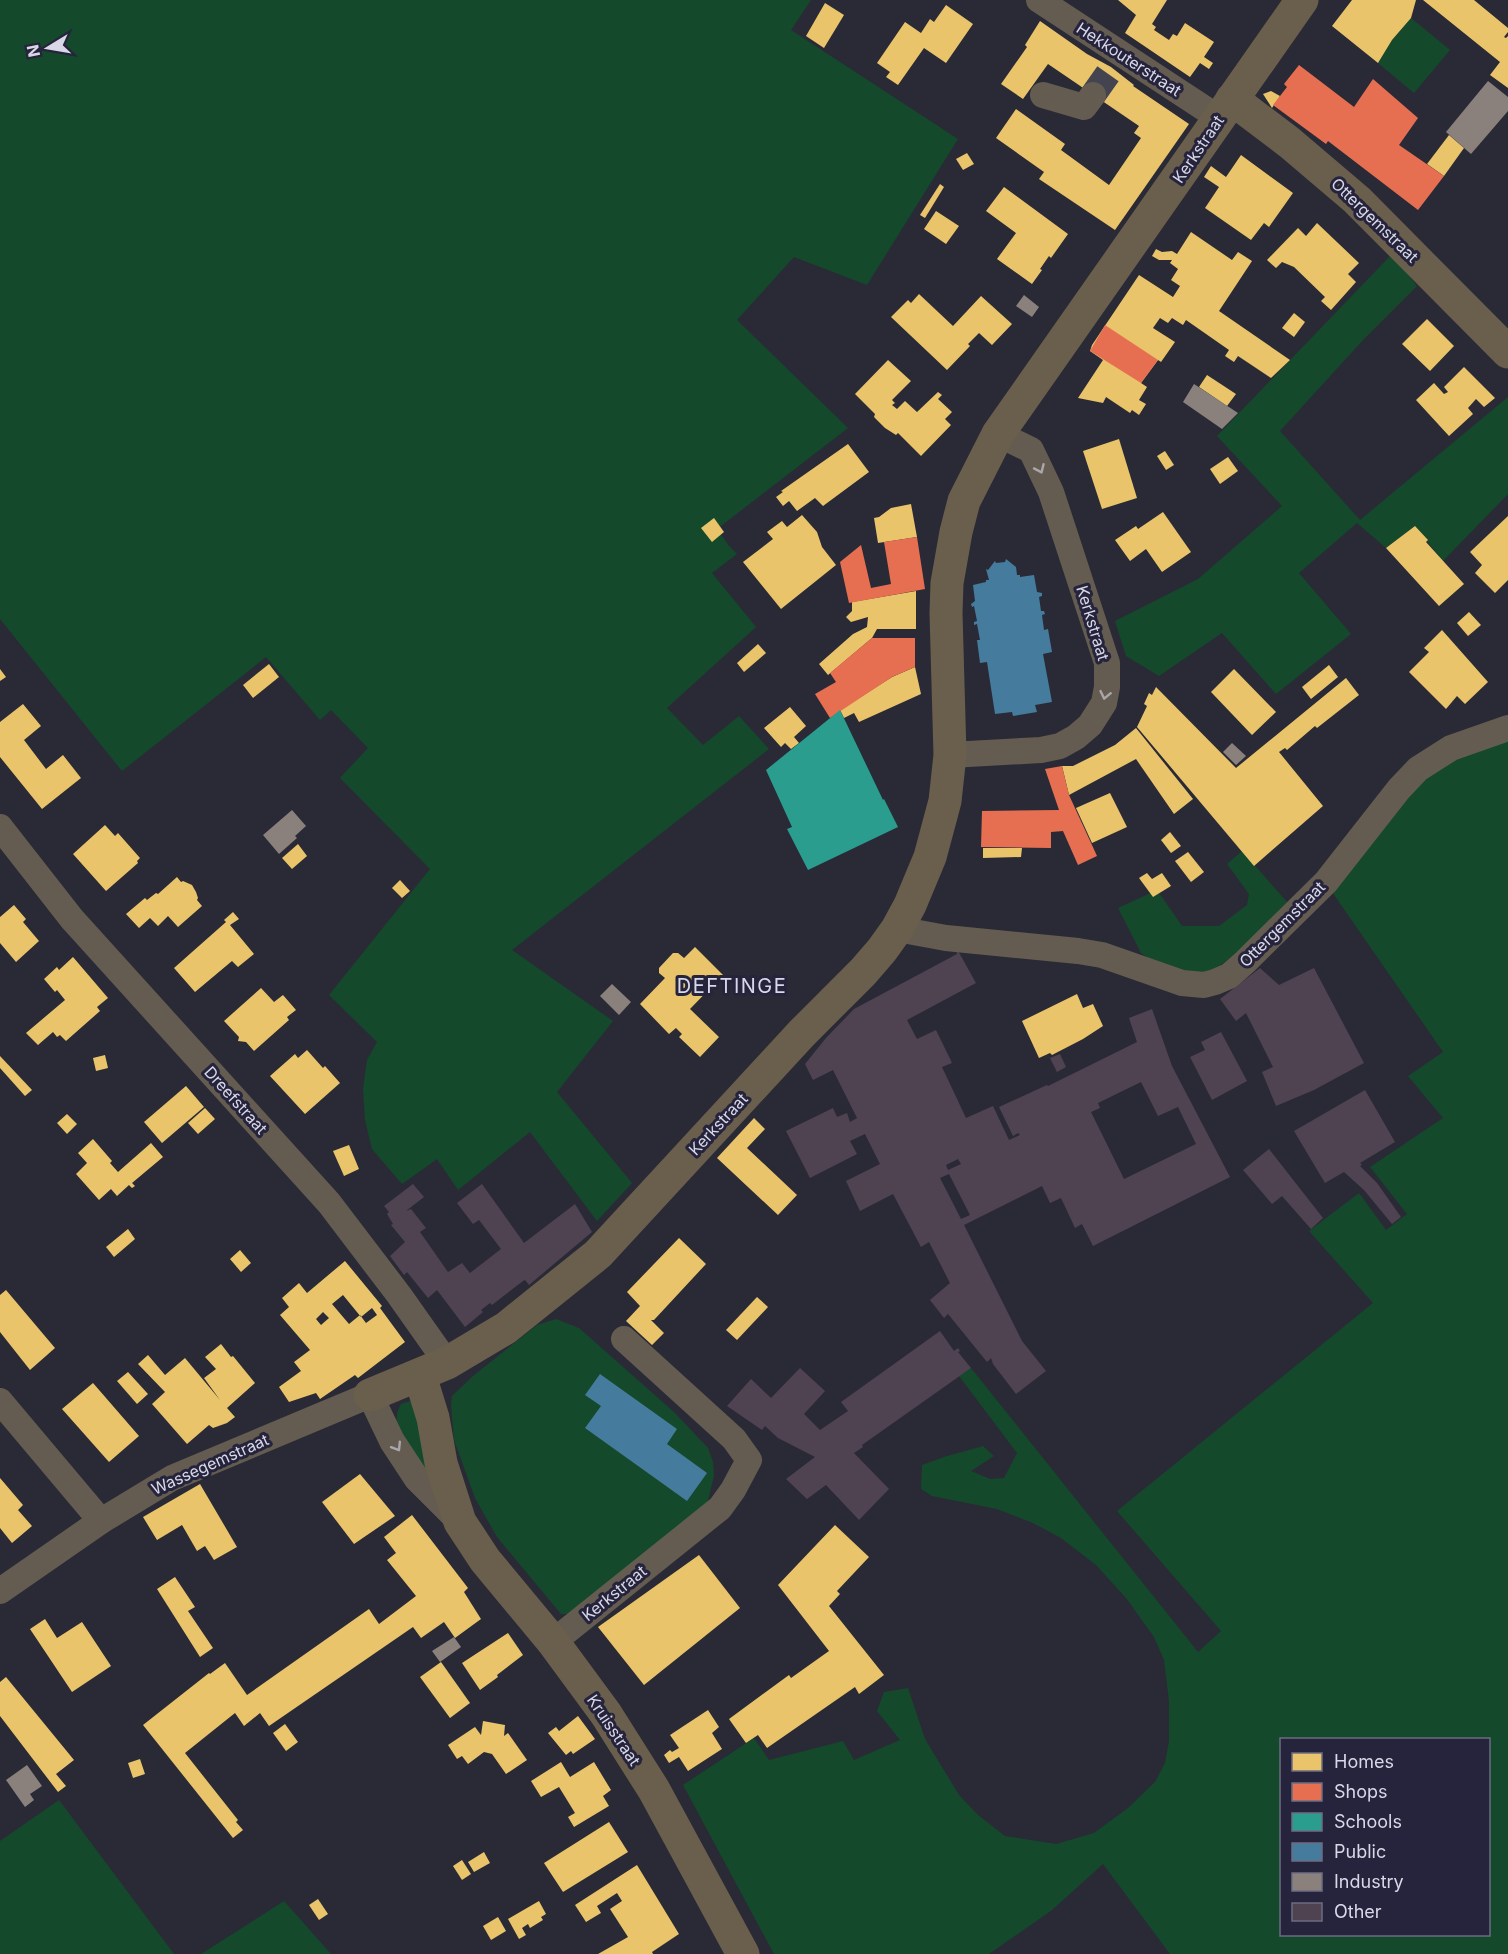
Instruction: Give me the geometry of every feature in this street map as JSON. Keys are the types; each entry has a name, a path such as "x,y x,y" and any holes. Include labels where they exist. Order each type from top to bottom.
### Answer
{"street":[{"name":"Hekkouterstraat","path":"1039,0 1117,61 1225,108"},
{"name":"Kerkstraat","path":"370,1395 434,1369 506,1328 598,1254 802,1032 863,972 882,951 897,929 910,905 930,857 945,801 950,755 946,613 950,565 964,501 998,434 1302,0"},
{"path":"1043,95 1084,107 1093,95"},
{"name":"Ottergemstraat","path":"1225,108 1290,143 1357,200 1508,352"},
{"name":"Kerkstraat","path":"950,755 998,753 1060,746 1076,737 1090,725 1104,703 1107,687 1107,663 1051,492 1032,450 998,434"},
{"name":"Ottergemstraat","path":"897,929 946,938 1102,955 1182,983 1204,985 1215,982 1229,976 1245,962 1326,882 1399,789 1418,769 1451,748 1508,729"},
{"name":"Dreefstraat","path":"5,842 72,920 329,1203 399,1295 434,1369"},
{"name":"Kerkstraat","path":"553,1642 720,1508 733,1490 749,1460 734,1439 624,1339"},
{"name":"Kruisstraat","path":"434,1369 433,1418 441,1463 460,1522"},
{"name":"Kruisstraat","path":"370,1395 392,1441 417,1479 460,1522 485,1560 553,1642 606,1714 654,1790 743,1954"},
{"name":"Wassegemstraat","path":"0,1591 101,1521 172,1478 370,1395"},
{"path":"0,1401 101,1521"}],"green space":[{"path":"0,0 811,0 791,30 958,139 867,285 794,257 737,320 848,428 717,529 737,554 712,573 756,627 667,708 703,745 739,716 769,749 512,950 613,1021 557,1092 632,1183 597,1221 530,1132 458,1190 437,1159 402,1184 372,1149 365,1120 363,1089 367,1060 377,1042 329,995 430,869 340,778 368,748 331,710 320,720 266,657 122,771 0,619"},
{"path":"1411,18 1450,50 1414,93 1378,63 1392,40"},
{"path":"1392,254 1417,286 1364,339 1280,431 1360,520 1508,397 1508,494 1443,561 1415,526 1386,548 1357,523 1299,573 1351,634 1276,694 1222,633 1159,676 1126,656 1115,621 1198,579 1282,506 1217,436"},
{"path":"1508,737 1508,1954 1170,1954 1103,1864 1052,1910 989,1954 774,1954 683,1785 754,1738 769,1760 843,1741 854,1760 900,1740 877,1711 884,1692 908,1688 925,1739 959,1795 978,1815 1005,1836 1056,1844 1094,1833 1128,1808 1155,1782 1165,1763 1169,1741 1169,1701 1164,1660 1154,1637 1126,1598 1096,1565 1061,1538 1033,1523 997,1509 932,1496 921,1489 922,1465 983,1446 994,1456 971,1471 990,1479 1004,1478 1017,1453 959,1376 971,1368 1198,1652 1221,1631 1117,1511 1373,1303 1309,1231 1359,1193 1386,1230 1407,1214 1370,1167 1443,1118 1408,1076 1443,1052 1330,889 1370,839 1432,771 1455,758"},
{"path":"1242,851 1288,903 1260,933 1221,965 1202,974 1163,969 1141,953 1118,908 1157,890 1182,926 1219,926 1247,905 1249,894 1227,864"},
{"path":"556,1319 579,1328 675,1413 708,1448 713,1462 714,1476 706,1508 569,1614 561,1614 497,1537 475,1498 454,1440 451,1405 452,1396 473,1376 537,1325"},
{"path":"410,1401 416,1403 434,1464 422,1472 402,1439 397,1421 397,1412 401,1404"},
{"path":"59,1800 174,1954 0,1954 0,1841"},
{"path":"284,1901 331,1954 201,1954"}],"building: Homes":[{"path":"1118,0 1167,0 1152,24 1156,27 1154,30 1169,40 1173,34 1177,36 1185,23 1214,42 1204,57 1213,63 1209,69 1200,63 1190,77 1125,33 1136,15"},
{"path":"1352,0 1416,0 1411,18 1392,40 1378,63 1332,26"},
{"path":"1423,0 1474,0 1508,28 1504,37 1508,36 1508,88 1490,75 1500,62"},
{"path":"825,3 844,15 824,48 806,36"},
{"path":"946,5 973,24 946,63 924,48 898,85 886,77 890,72 877,63 905,22 921,33 930,19 934,22"},
{"path":"1040,21 1087,54 1111,67 1133,86 1189,124 1115,230 1039,179 1044,172 996,138 1016,109 1065,144 1061,150 1109,185 1141,138 1134,133 1139,126 1048,64 1023,99 1001,84 1027,47 1025,45"},
{"path":"1271,91 1280,96 1272,108 1263,94"},
{"path":"1449,135 1464,148 1444,176 1427,164"},
{"path":"967,153 974,164 963,170 956,159"},
{"path":"1241,155 1293,193 1269,227 1264,223 1251,240 1205,208 1219,187 1204,177 1211,166 1226,177"},
{"path":"940,184 944,187 925,218 920,215"},
{"path":"1004,187 1068,234 1051,258 1049,256 1032,284 997,259 1016,233 986,211"},
{"path":"936,211 959,226 946,244 924,229"},
{"path":"1317,223 1359,263 1348,274 1356,282 1331,310 1321,301 1325,297 1294,267 1282,262 1276,268 1267,260 1298,228 1306,236"},
{"path":"1191,232 1232,260 1238,252 1252,261 1219,311 1290,360 1271,378 1238,356 1234,362 1225,356 1229,350 1186,320 1183,325 1172,318 1168,323 1160,318 1153,328 1175,342 1161,362 1158,360 1141,383 1147,387 1139,400 1146,404 1139,415 1132,410 1130,413 1106,397 1103,403 1078,398 1103,360 1090,351 1092,345 1139,275 1173,297 1180,286 1171,280 1178,269 1170,263 1172,260 1159,260 1152,256 1156,249 1177,254"},
{"path":"919,294 953,326 981,296 1012,324 992,345 979,333 947,370 891,317 908,300 911,303"},
{"path":"1294,313 1305,322 1294,337 1282,328"},
{"path":"1427,319 1454,346 1430,371 1402,344"},
{"path":"888,360 911,381 892,400 895,403 892,405 897,409 905,401 917,412 938,392 942,395 938,399 952,412 945,419 951,425 921,456 898,433 896,435 885,428 855,394"},
{"path":"1464,367 1495,398 1484,407 1476,399 1468,408 1473,414 1449,436 1416,400 1434,383 1444,394 1448,392 1444,387"},
{"path":"1207,375 1236,394 1227,406 1199,387"},
{"path":"1119,439 1137,498 1102,509 1083,451"},
{"path":"848,444 869,472 823,506 815,498 797,511 789,501 783,506 776,497 783,492 781,491"},
{"path":"1165,451 1174,465 1166,470 1157,456"},
{"path":"1228,457 1238,471 1220,484 1210,469"},
{"path":"911,504 917,537 878,543 874,518 891,508"},
{"path":"1163,512 1191,552 1162,572 1146,549 1130,561 1115,540 1136,526 1138,529"},
{"path":"802,515 817,532 822,547 836,565 781,609 743,562 773,539 767,532 782,521 787,527"},
{"path":"1508,516 1508,580 1495,593 1475,573 1482,565 1470,552"},
{"path":"714,518 724,532 712,542 701,528"},
{"path":"1415,526 1428,540 1426,542 1464,584 1439,606 1386,548"},
{"path":"916,591 916,629 877,629 872,638 828,675 819,664 853,634 867,627 868,617 851,622 846,617 852,611 852,602"},
{"path":"1469,612 1481,625 1468,636 1457,623"},
{"path":"1442,630 1488,682 1465,704 1457,696 1446,709 1409,672 1429,652 1424,648"},
{"path":"758,644 766,653 744,672 737,663"},
{"path":"269,664 279,677 253,698 243,685"},
{"path":"1329,665 1338,677 1311,699 1302,687"},
{"path":"915,667 921,694 859,722 854,713 844,718 840,710 892,677"},
{"path":"0,669 6,677 0,681"},
{"path":"1234,669 1276,712 1252,735 1211,692"},
{"path":"1346,678 1359,695 1317,728 1315,726 1287,750 1285,748 1279,752 1323,806 1254,866 1137,727 1147,706 1144,704 1149,693 1152,695 1156,687 1236,768"},
{"path":"23,704 41,726 24,740 46,769 63,755 81,778 42,809 0,757 0,722"},
{"path":"790,707 806,726 794,737 799,743 791,749 785,743 781,747 764,728"},
{"path":"1136,728 1193,799 1174,814 1136,759 1069,795 1062,766 1073,766 1115,745"},
{"path":"1110,793 1127,827 1092,843 1076,808"},
{"path":"105,825 115,836 118,833 140,858 138,863 106,891 73,854"},
{"path":"1170,832 1181,846 1171,853 1161,840"},
{"path":"298,844 307,856 292,869 282,858"},
{"path":"983,848 1022,848 1021,857 983,858"},
{"path":"1188,852 1204,872 1191,882 1175,861"},
{"path":"1147,873 1152,879 1162,873 1171,886 1153,897 1139,878"},
{"path":"177,877 181,882 192,885 197,900 202,906 178,927 168,916 158,926 150,918 139,928 126,914 145,898 147,900 156,893 158,894"},
{"path":"400,880 410,891 402,898 392,888"},
{"path":"14,905 26,919 23,922 39,941 16,962 0,943 0,917"},
{"path":"233,912 239,919 230,925 254,954 238,967 232,961 195,992 174,968 226,922 224,920"},
{"path":"695,947 723,975 690,1009 719,1037 700,1057 679,1037 682,1034 676,1028 669,1034 640,1004 665,978 659,973 659,968 673,953 678,953 684,958"},
{"path":"73,957 108,998 97,1007 100,1011 66,1041 60,1035 57,1037 53,1032 38,1045 26,1033 65,1000 44,979 57,967 59,970"},
{"path":"261,988 274,1002 283,995 296,1010 287,1017 289,1020 254,1051 246,1042 238,1041 239,1037 224,1021"},
{"path":"1077,994 1083,1008 1093,1004 1103,1026 1052,1055 1050,1053 1039,1058 1022,1021"},
{"path":"307,1050 340,1083 305,1114 270,1076 295,1054 298,1058"},
{"path":"105,1055 108,1068 96,1071 93,1058"},
{"path":"0,1056 32,1090 25,1096 0,1068"},
{"path":"186,1086 204,1107 162,1143 144,1122"},
{"path":"205,1108 215,1119 198,1134 188,1123"},
{"path":"67,1114 77,1124 67,1134 57,1123"},
{"path":"754,1118 765,1129 747,1148 797,1195 778,1215 717,1158"},
{"path":"93,1139 112,1161 110,1163 118,1172 151,1143 163,1157 132,1183 135,1186 132,1188 129,1185 117,1196 111,1189 99,1200 76,1174 87,1163 78,1153"},
{"path":"349,1145 359,1169 344,1176 333,1151"},
{"path":"128,1229 135,1239 114,1257 106,1247"},
{"path":"679,1238 706,1264 654,1320 651,1320 664,1333 652,1345 626,1321 640,1306 627,1292"},
{"path":"240,1250 251,1263 241,1272 230,1259"},
{"path":"345,1261 382,1306 380,1308 405,1342 358,1378 355,1375 320,1399 316,1393 289,1402 279,1387 301,1371 294,1362 310,1350 280,1315 289,1307 282,1298 299,1283 307,1293","holes":["343,1295 360,1315 349,1324 332,1304","372,1308 377,1315 366,1323 361,1317","323,1312 329,1318 321,1325 316,1319"]},
{"path":"6,1290 55,1348 30,1370 0,1332 0,1295"},
{"path":"757,1297 768,1307 737,1340 726,1330"},
{"path":"221,1344 255,1383 227,1408 235,1417 213,1428 209,1425 187,1444 152,1404 165,1392 138,1364 148,1355 165,1375 185,1358 220,1400 204,1378 216,1369 205,1357"},
{"path":"128,1372 148,1394 137,1404 117,1381"},
{"path":"93,1383 139,1436 109,1462 62,1409"},
{"path":"360,1474 395,1516 354,1544 322,1502"},
{"path":"0,1478 23,1505 18,1510 32,1526 12,1543 0,1528"},
{"path":"200,1484 237,1547 214,1560 205,1546 197,1551 182,1525 157,1540 143,1517"},
{"path":"412,1515 468,1588 464,1592 481,1619 455,1638 444,1622 421,1638 413,1627 269,1726 260,1713 244,1726 235,1713 185,1753 238,1820 236,1822 243,1830 233,1838 143,1725 225,1663 247,1695 369,1609 379,1624 416,1596 387,1560 396,1553 384,1537"},
{"path":"835,1525 869,1557 837,1591 840,1594 829,1606 884,1675 859,1694 855,1687 767,1748 758,1735 746,1743 729,1719 789,1675 791,1678 829,1651 778,1585"},
{"path":"699,1555 740,1608 644,1685 598,1627"},
{"path":"175,1577 195,1607 188,1611 213,1648 200,1657 157,1589"},
{"path":"45,1619 57,1638 82,1622 111,1666 72,1692 30,1629"},
{"path":"508,1633 523,1655 480,1690 462,1663"},
{"path":"441,1662 470,1703 450,1718 420,1677"},
{"path":"6,1677 74,1760 56,1774 66,1786 58,1792 0,1716 0,1682"},
{"path":"708,1710 719,1727 712,1733 722,1749 688,1771 679,1757 669,1763 664,1755 670,1750 672,1752 679,1748 670,1735"},
{"path":"578,1716 595,1739 573,1754 571,1751 566,1755 548,1733 556,1727 559,1731"},
{"path":"483,1721 505,1725 504,1736 508,1733 527,1760 506,1774 492,1754 484,1752 468,1764 462,1756 457,1759 448,1745 475,1727 481,1735"},
{"path":"285,1724 298,1742 286,1751 273,1733"},
{"path":"140,1759 145,1774 133,1778 128,1763"},
{"path":"561,1762 570,1777 594,1762 611,1790 603,1796 609,1806 574,1827 568,1817 575,1813 559,1787 541,1797 531,1781"},
{"path":"609,1822 628,1852 563,1892 544,1863"},
{"path":"484,1852 490,1863 474,1872 468,1862"},
{"path":"462,1860 471,1874 462,1880 453,1866"},
{"path":"637,1865 679,1934 652,1952 653,1954 598,1954 628,1937 610,1909 622,1901 617,1893 597,1906 601,1913 586,1922 575,1905"},
{"path":"318,1899 328,1914 319,1920 309,1905"},
{"path":"539,1901 546,1914 541,1917 543,1920 530,1928 528,1924 522,1928 526,1935 519,1939 508,1919"},
{"path":"498,1917 506,1931 491,1940 483,1926"}],"building: Shops":[{"path":"1299,65 1354,107 1373,79 1418,118 1399,145 1444,176 1418,210 1328,141 1326,144 1273,105 1287,87 1284,84"},
{"path":"1105,325 1158,360 1141,383 1090,351"},
{"path":"917,537 925,589 849,603 840,562 861,545 871,588 891,584 884,542"},
{"path":"872,638 915,638 915,667 892,677 830,718 815,694 836,682 830,673"},
{"path":"1062,766 1069,795 1097,856 1078,865 1063,831 1051,832 1051,848 981,847 982,811 1059,810 1045,769"}],"building: Schools":[{"path":"840,710 898,827 808,870 787,829 792,827 766,770"}],"building: Public":[{"path":"1006,559 1016,567 1017,575 1020,577 1034,575 1037,592 1042,593 1039,597 1041,611 1045,614 1042,615 1044,630 1048,629 1052,652 1043,654 1052,702 1035,705 1037,712 1013,716 1012,712 995,714 987,662 980,663 977,640 980,640 977,624 974,625 977,621 974,606 972,607 971,604 975,601 973,585 989,580 986,569 988,570 995,561 996,563 1005,562"},
{"path":"600,1374 677,1429 667,1444 707,1473 687,1501 585,1428 601,1406 585,1395"}],"building: Industry":[{"path":"1488,81 1508,97 1508,111 1471,154 1446,132"},
{"path":"1024,295 1039,307 1032,317 1016,306"},
{"path":"1194,384 1238,413 1222,429 1183,402"},
{"path":"1232,743 1246,756 1236,765 1223,752"},
{"path":"292,810 306,826 295,836 297,838 279,854 263,835"},
{"path":"612,984 631,1002 619,1015 600,996"},
{"path":"454,1637 461,1647 440,1662 432,1651"},
{"path":"27,1765 42,1786 30,1794 34,1800 25,1807 6,1780"}],"building: Other":[{"path":"957,949 976,983 907,1020 917,1039 936,1030 952,1063 942,1067 966,1118 993,1106 1009,1140 1020,1135 1018,1133 1013,1136 999,1107 1048,1086 1137,1042 1129,1018 1152,1009 1172,1066 1230,1177 1093,1246 1082,1224 1075,1228 1061,1198 1050,1203 1042,1186 964,1225 1022,1341 1046,1371 1016,1394 991,1358 987,1362 948,1314 944,1318 930,1300 950,1283 929,1242 921,1247 893,1194 860,1211 846,1181 880,1164 865,1134 850,1141 857,1154 810,1178 786,1131 833,1108 837,1117 847,1113 850,1122 857,1118 833,1070 813,1080 805,1064 854,1009 957,954","holes":["1141,1082 1158,1116 1178,1107 1196,1144 1124,1179 1091,1112 1100,1108 1098,1103","958,1159 961,1164 948,1170 946,1165","949,1174 970,1215 961,1219 940,1178"]},
{"path":"1260,968 1279,985 1314,968 1364,1063 1314,1090 1276,1106 1262,1072 1273,1067 1246,1013 1236,1021 1220,999"},
{"path":"1221,1032 1247,1081 1212,1100 1190,1057 1205,1050 1201,1042"},
{"path":"1060,1054 1066,1067 1057,1072 1050,1058"},
{"path":"1365,1090 1395,1142 1360,1163 1362,1165 1360,1166 1377,1183 1401,1217 1392,1224 1364,1190 1344,1172 1325,1183 1294,1131"},
{"path":"1269,1149 1323,1218 1311,1229 1282,1196 1272,1204 1243,1170"},
{"path":"413,1184 424,1197 406,1211 411,1209 426,1228 420,1232 448,1272 462,1263 470,1273 501,1249 479,1220 473,1224 457,1203 482,1184 524,1243 575,1204 592,1232 529,1285 525,1280 523,1281 492,1305 490,1303 481,1310 483,1312 465,1327 437,1290 428,1298 407,1272 404,1275 390,1256 405,1242 391,1225 393,1224 387,1214 389,1212 384,1206"},
{"path":"940,1331 954,1351 958,1348 960,1351 958,1352 971,1368 854,1453 889,1489 859,1520 826,1485 807,1499 786,1479 815,1457 778,1438 765,1426 762,1430 727,1406 751,1379 771,1398 800,1368 825,1391 804,1414 820,1430 848,1411 841,1402"}],"tunnel":[{"path":"1093,95 1112,68"}],"district":[{"name":"DEFTINGE","path":"732,986"}]}
